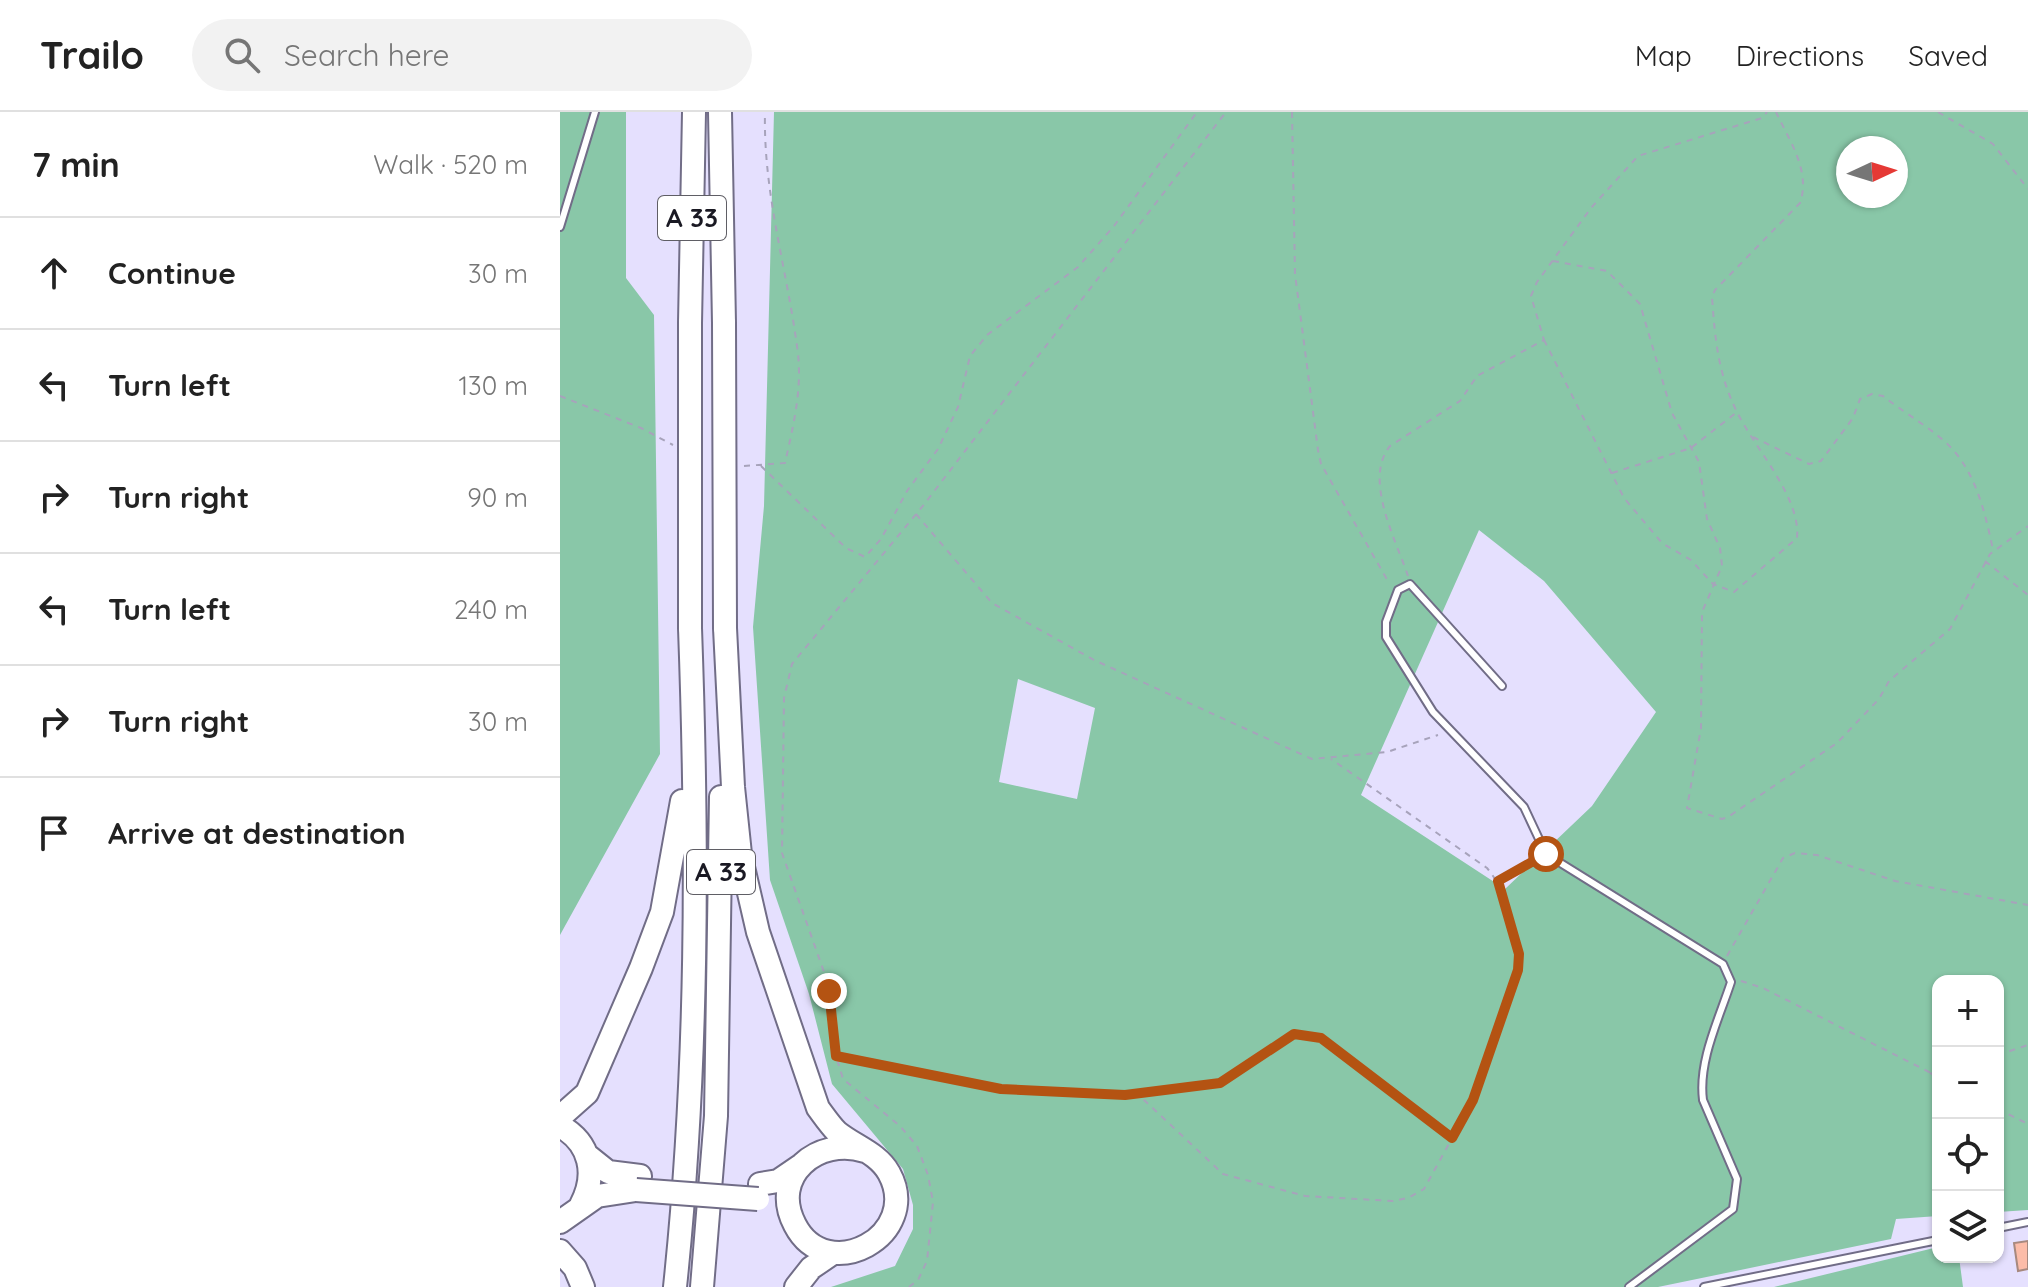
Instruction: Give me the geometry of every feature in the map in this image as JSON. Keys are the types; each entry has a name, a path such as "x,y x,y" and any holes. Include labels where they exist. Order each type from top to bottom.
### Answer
{"highway":[{"name":"A 33","path":"675,1287 690,1105 693,1008 690,323 694,112"},
{"name":"A 33","path":"702,1287 719,1032 725,628 720,112"},
{"path":"560,1117 587,1093 662,912 683,798 690,628"},
{"path":"560,1126 573,1134 588,1156 608,1172 638,1183 759,1192 790,1212 805,1239 833,1253 848,1254 877,1242 894,1216 894,1185 888,1171 834,1130 818,1108 758,932 735,820 725,628"},
{"path":"759,1192 788,1177 809,1157 836,1146 865,1151"},
{"path":"581,1205 590,1181 588,1156"},
{"path":"790,1212 791,1182 809,1157"},
{"path":"560,1222 581,1205 608,1192 638,1183"},
{"path":"560,1251 575,1268 583,1287"},
{"path":"796,1287 811,1268 833,1253"}],"lane":[{"path":"560,227 595,112"},
{"path":"1502,686 1410,584 1397,595 1386,622 1386,637 1433,712 1524,807 1546,854 1723,964 1729,977 1704,1066 1702,1089 1703,1100 1737,1179 1738,1191 1733,1209 1629,1287"},
{"path":"2004,1227 2028,1222"},
{"path":"1704,1287 1932,1241"}],"path":[{"path":"748,467 785,463 798,407 798,356 764,160 765,112"},
{"path":"761,466 846,548 865,557 881,539 907,491 938,449 958,407 970,356 987,335 1078,267 1114,226 1197,112"},
{"path":"909,1287 918,1280 927,1261 933,1202 928,1175 917,1146 900,1126 849,1086 836,1056 824,972 782,853 784,698 792,664 916,514 1226,112"},
{"path":"1292,112 1295,274 1321,464 1397,595"},
{"path":"1767,112 1762,118 1638,156 1591,208 1531,296 1544,340 1624,498 1662,543 1691,560 1713,584 1734,592 1797,538 1796,512 1737,412 1717,363 1712,297 1715,290 1800,203 1803,194 1802,168 1776,112"},
{"path":"1938,112 1993,144 2028,189"},
{"path":"1553,261 1607,271 1640,304 1672,413 1699,462 1707,519 1720,548 1722,566 1702,612 1701,728 1687,808 1722,819 1837,743 1879,699 1889,681 1950,629 1985,561 2028,526"},
{"path":"1410,584 1384,506 1380,463 1383,454 1390,446 1460,401 1477,376 1544,340"},
{"path":"1751,436 1809,464 1821,461 1853,418 1860,399 1872,394 1883,396 1944,441 1955,453 1983,499 1994,552"},
{"path":"560,396 641,428"},
{"path":"1611,473 1691,448 1737,412"},
{"path":"916,514 992,603 1094,660 1312,759 1387,752 1450,730"},
{"path":"1985,561 2028,595"},
{"path":"836,1056 1001,1089 1125,1095 1143,1099 1223,1174 1305,1196 1393,1201 1408,1198 1424,1189 1473,1100 1518,970 1519,954 1498,881 1487,868 1331,759"},
{"path":"1723,964 1783,858 1795,853 1817,855 1895,881 2028,905"},
{"path":"1498,881 1546,854"},
{"path":"1729,977 1763,988 1932,1074"},
{"path":"1125,1095 1220,1083 1294,1034 1307,1033 1321,1038 1452,1138"},
{"path":"2004,1053 2028,1045"},
{"path":"2004,1112 2028,1124"}],"green space":[{"path":"560,112 626,112 626,278 654,315 660,754 560,935"},
{"path":"774,112 2028,112 2028,1210 2004,1212 2004,975 1932,975 1932,1216 1896,1219 1891,1239 1658,1287 831,1287 895,1266 913,1229 913,1205 903,1169 832,1084 809,994 770,880 753,627 764,506","holes":["1479,530 1544,581 1656,712 1592,806 1505,889 1361,795","1018,679 1095,708 1077,799 999,782"]},
{"path":"1932,1248 1932,1263 1960,1263 1963,1287 1774,1287"}],"building":[{"path":"2028,1241 2028,1269 2018,1271 2014,1243"}],"route":[{"path":"829,991 836,1056 1001,1089 1125,1095 1220,1083 1236,1076 1294,1034 1307,1033 1321,1038 1452,1138 1473,1100 1518,970 1519,954 1498,881 1546,854"}]}
